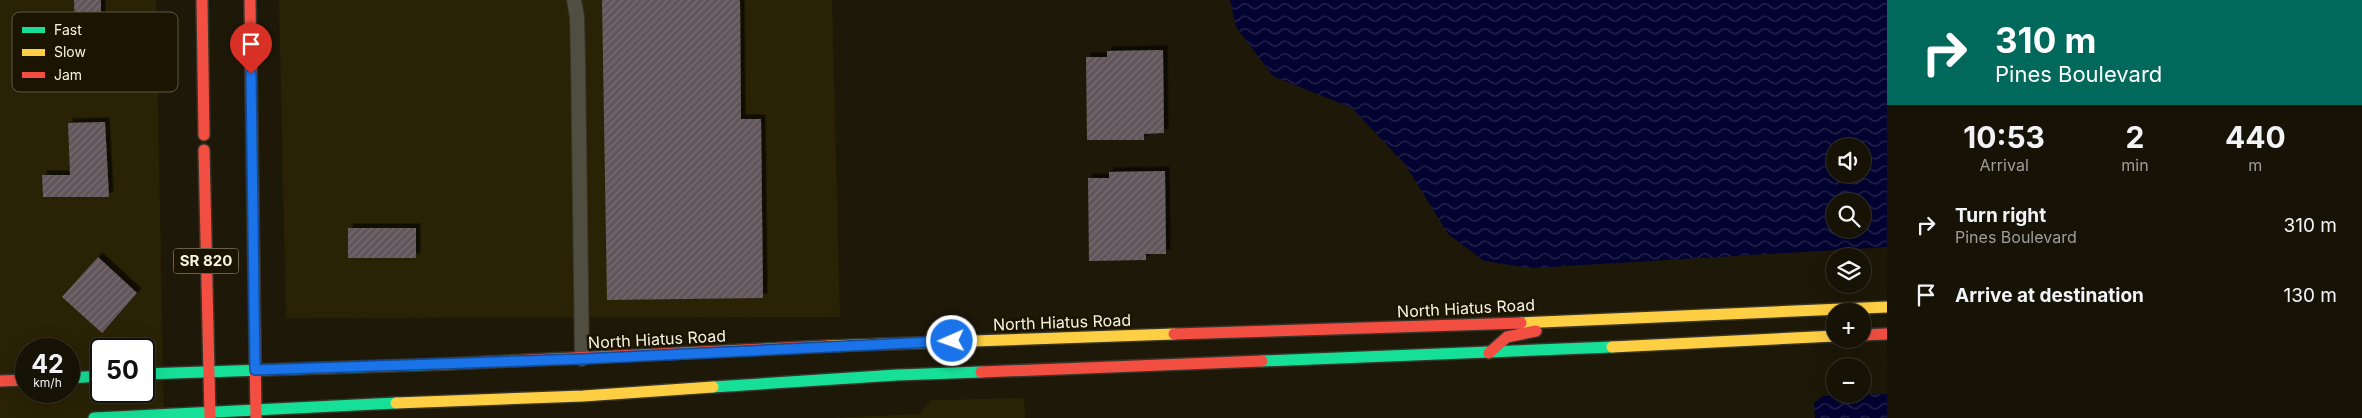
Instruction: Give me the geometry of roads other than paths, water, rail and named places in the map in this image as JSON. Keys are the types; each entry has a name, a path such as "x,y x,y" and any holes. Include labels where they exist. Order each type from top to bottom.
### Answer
{"main road":[{"path":"202,0 204,135"},
{"name":"SR 820","path":"250,0 256,414"},
{"name":"SR 820","path":"204,150 210,415"},
{"name":"North Hiatus Road","path":"155,373 582,359 868,344 1416,327 1663,315 1887,307"},
{"path":"1488,353 1507,337 1519,333 1650,324 1663,315"},
{"path":"1871,335 1887,334"},
{"path":"94,418 256,414 583,396 907,375 1488,353 1826,336"},
{"path":"0,381 15,380"}],"street":[{"path":"574,0 577,17 578,59 582,359"}],"water":[{"path":"1230,0 1887,0 1887,247 1826,248 1826,251 1532,268 1484,261 1448,234 1405,164 1352,108 1273,76 1236,27"},
{"path":"1871,394 1887,394 1887,418 1815,418 1814,403 1823,396 1826,396 1826,403 1871,403"}]}
